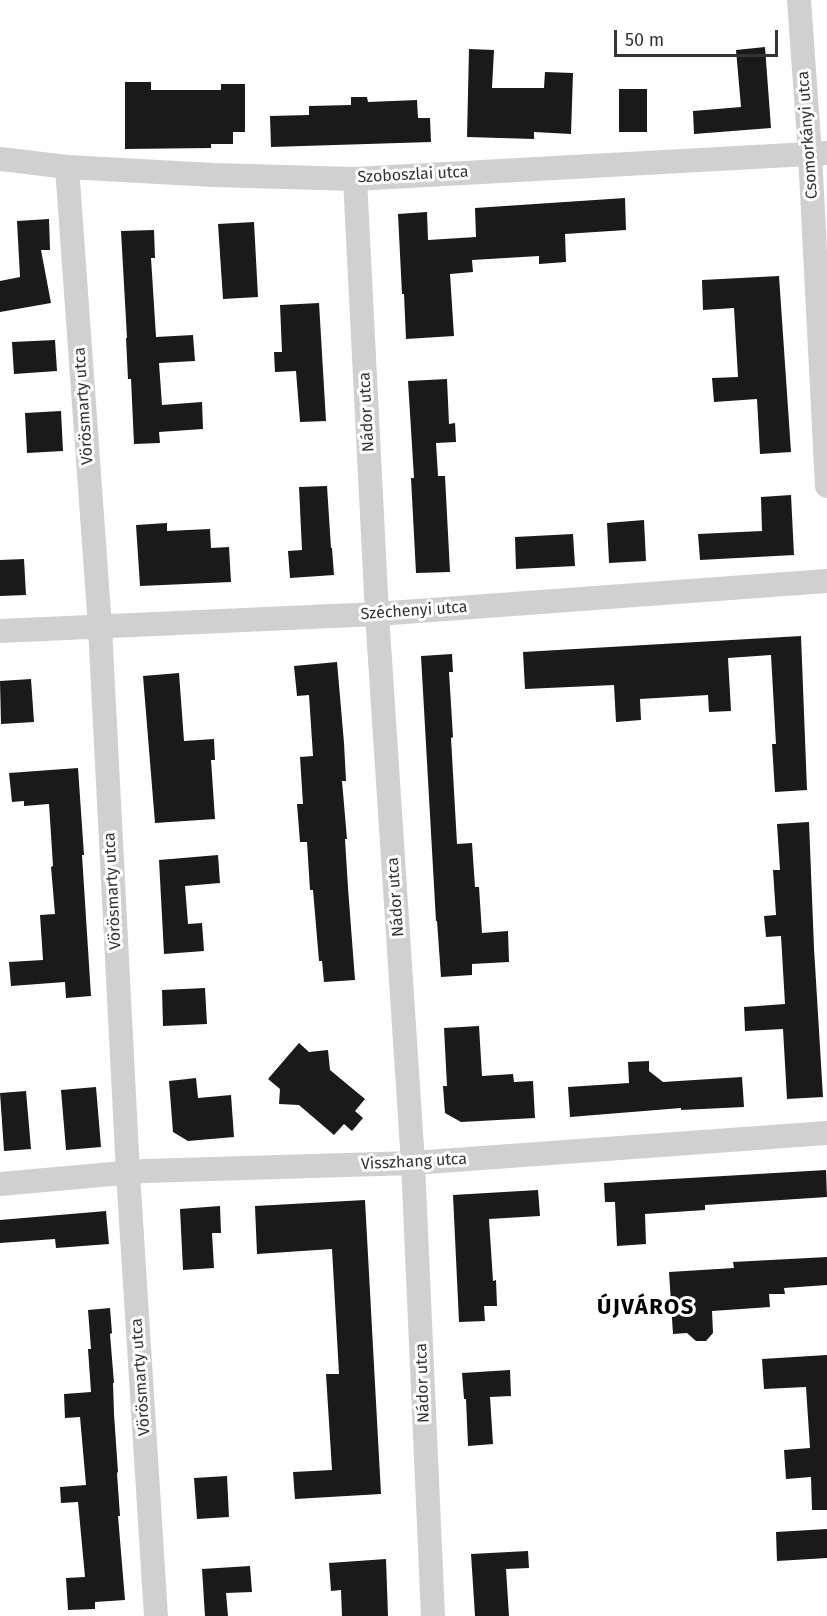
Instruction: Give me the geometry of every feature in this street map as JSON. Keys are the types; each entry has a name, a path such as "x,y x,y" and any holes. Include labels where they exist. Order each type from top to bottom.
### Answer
{"street":[{"name":"Csomorkányi utca","path":"799,0 818,153 827,486"},
{"name":"Szoboszlai utca","path":"0,159 67,167 213,175 355,179 818,153"},
{"name":"Vörösmarty utca","path":"67,167 100,627 128,1173 156,1616"},
{"name":"Nádor utca","path":"355,179 376,614 413,1163 433,1616"},
{"name":"Széchenyi utca","path":"0,631 376,614 827,581"},
{"name":"Visszhang utca","path":"0,1184 128,1173 413,1163 827,1133"}],"building":[{"path":"765,47 771,128 694,134 693,111 741,107 736,50"},
{"path":"469,49 494,50 492,88 544,88 545,72 573,73 571,134 534,132 534,139 467,137"},
{"path":"125,82 151,82 151,90 221,90 221,84 245,84 245,132 233,132 233,144 211,144 211,148 125,149"},
{"path":"619,89 647,89 647,132 619,132"},
{"path":"351,97 367,97 368,102 417,100 418,118 430,118 431,142 271,147 270,116 309,115 309,106 351,105"},
{"path":"625,198 626,230 565,234 566,262 539,264 539,256 472,260 473,272 450,274 454,336 406,339 398,214 427,212 428,240 476,237 475,208"},
{"path":"49,219 50,250 41,250 51,303 0,312 0,281 20,277 17,221"},
{"path":"254,222 258,297 223,299 218,224"},
{"path":"154,230 155,258 151,258 156,337 193,335 195,361 159,363 162,405 202,402 203,429 159,432 160,443 134,444 131,379 128,379 121,231"},
{"path":"779,276 791,452 760,454 757,399 714,402 712,378 738,377 734,308 703,310 702,280"},
{"path":"319,303 326,421 300,422 296,371 275,372 274,352 282,352 280,305"},
{"path":"55,340 57,371 14,374 12,342"},
{"path":"447,379 449,424 455,423 456,442 436,443 438,476 445,476 450,572 416,573 411,478 414,478 408,381"},
{"path":"61,411 63,451 27,453 25,413"},
{"path":"327,486 334,575 290,578 288,551 302,550 299,487"},
{"path":"791,495 794,555 700,560 698,534 762,531 761,497"},
{"path":"644,520 646,561 609,563 607,523"},
{"path":"167,523 167,531 210,529 211,548 229,547 231,582 140,586 136,525"},
{"path":"573,534 575,566 516,569 515,537"},
{"path":"24,559 26,595 0,596 0,560"},
{"path":"801,636 807,790 775,792 772,744 776,744 771,655 728,658 731,711 709,712 708,695 640,699 641,720 616,722 614,685 525,689 523,652"},
{"path":"452,654 453,672 449,672 457,844 472,843 475,887 479,887 482,933 508,931 509,962 472,964 472,975 441,977 421,656"},
{"path":"337,662 344,743 346,781 342,781 355,980 324,982 322,961 319,961 313,890 310,890 307,842 300,842 297,804 303,804 300,757 313,756 309,695 297,696 294,666"},
{"path":"179,673 184,741 214,739 215,760 211,760 215,819 155,823 143,676"},
{"path":"31,679 34,722 1,724 0,681"},
{"path":"78,768 91,996 66,998 65,982 11,986 9,962 43,960 40,915 55,914 49,804 24,806 24,801 12,802 9,773"},
{"path":"809,822 823,1097 787,1099 783,1029 745,1031 744,1007 785,1004 781,936 766,937 764,916 776,915 773,870 780,870 777,824"},
{"path":"218,855 220,883 185,886 188,924 202,923 204,951 164,954 159,860"},
{"path":"205,988 207,1024 163,1026 162,990"},
{"path":"479,1026 482,1076 513,1074 514,1082 533,1081 535,1118 461,1122 445,1113 443,1086 447,1086 444,1028"},
{"path":"299,1043 309,1052 328,1050 330,1070 365,1099 355,1111 363,1118 352,1131 344,1124 334,1135 299,1105 279,1104 280,1089 268,1079"},
{"path":"649,1061 649,1071 663,1082 742,1077 744,1107 681,1110 681,1108 570,1117 568,1087 629,1083 628,1062"},
{"path":"196,1078 198,1098 231,1095 234,1137 188,1141 173,1132 169,1081"},
{"path":"96,1087 101,1147 66,1150 61,1090"},
{"path":"26,1091 31,1149 4,1151 0,1093"},
{"path":"826,1170 827,1197 705,1205 705,1210 645,1214 646,1244 617,1246 615,1202 605,1202 604,1183"},
{"path":"538,1190 540,1216 489,1219 497,1306 484,1306 485,1321 459,1322 453,1195"},
{"path":"365,1200 381,1494 295,1499 293,1472 332,1470 326,1374 339,1374 332,1249 257,1254 255,1206"},
{"path":"220,1206 221,1233 212,1233 214,1268 183,1270 180,1209"},
{"path":"106,1211 109,1244 56,1248 55,1239 0,1243 0,1220"},
{"path":"827,1257 827,1285 784,1288 785,1294 769,1294 770,1307 712,1311 713,1333 706,1341 696,1341 687,1333 673,1334 669,1272 734,1268 733,1262"},
{"path":"110,1308 120,1516 118,1516 125,1600 95,1602 95,1609 68,1610 66,1578 85,1577 78,1502 61,1503 60,1487 86,1485 80,1417 65,1418 64,1394 91,1392 88,1310"},
{"path":"827,1355 827,1510 812,1510 811,1477 786,1479 784,1450 810,1448 806,1387 764,1389 762,1359"},
{"path":"510,1370 511,1396 490,1397 493,1444 468,1446 466,1399 464,1399 462,1373"},
{"path":"227,1476 229,1517 197,1519 194,1478"},
{"path":"827,1529 827,1558 777,1561 776,1532"},
{"path":"528,1551 529,1568 506,1569 509,1616 475,1616 471,1554"},
{"path":"386,1559 388,1616 342,1616 341,1590 331,1591 329,1563"},
{"path":"250,1566 252,1592 226,1593 228,1616 205,1616 202,1569"}],"district":[{"name":"ÚJVÁROS","path":"646,1308"}]}
